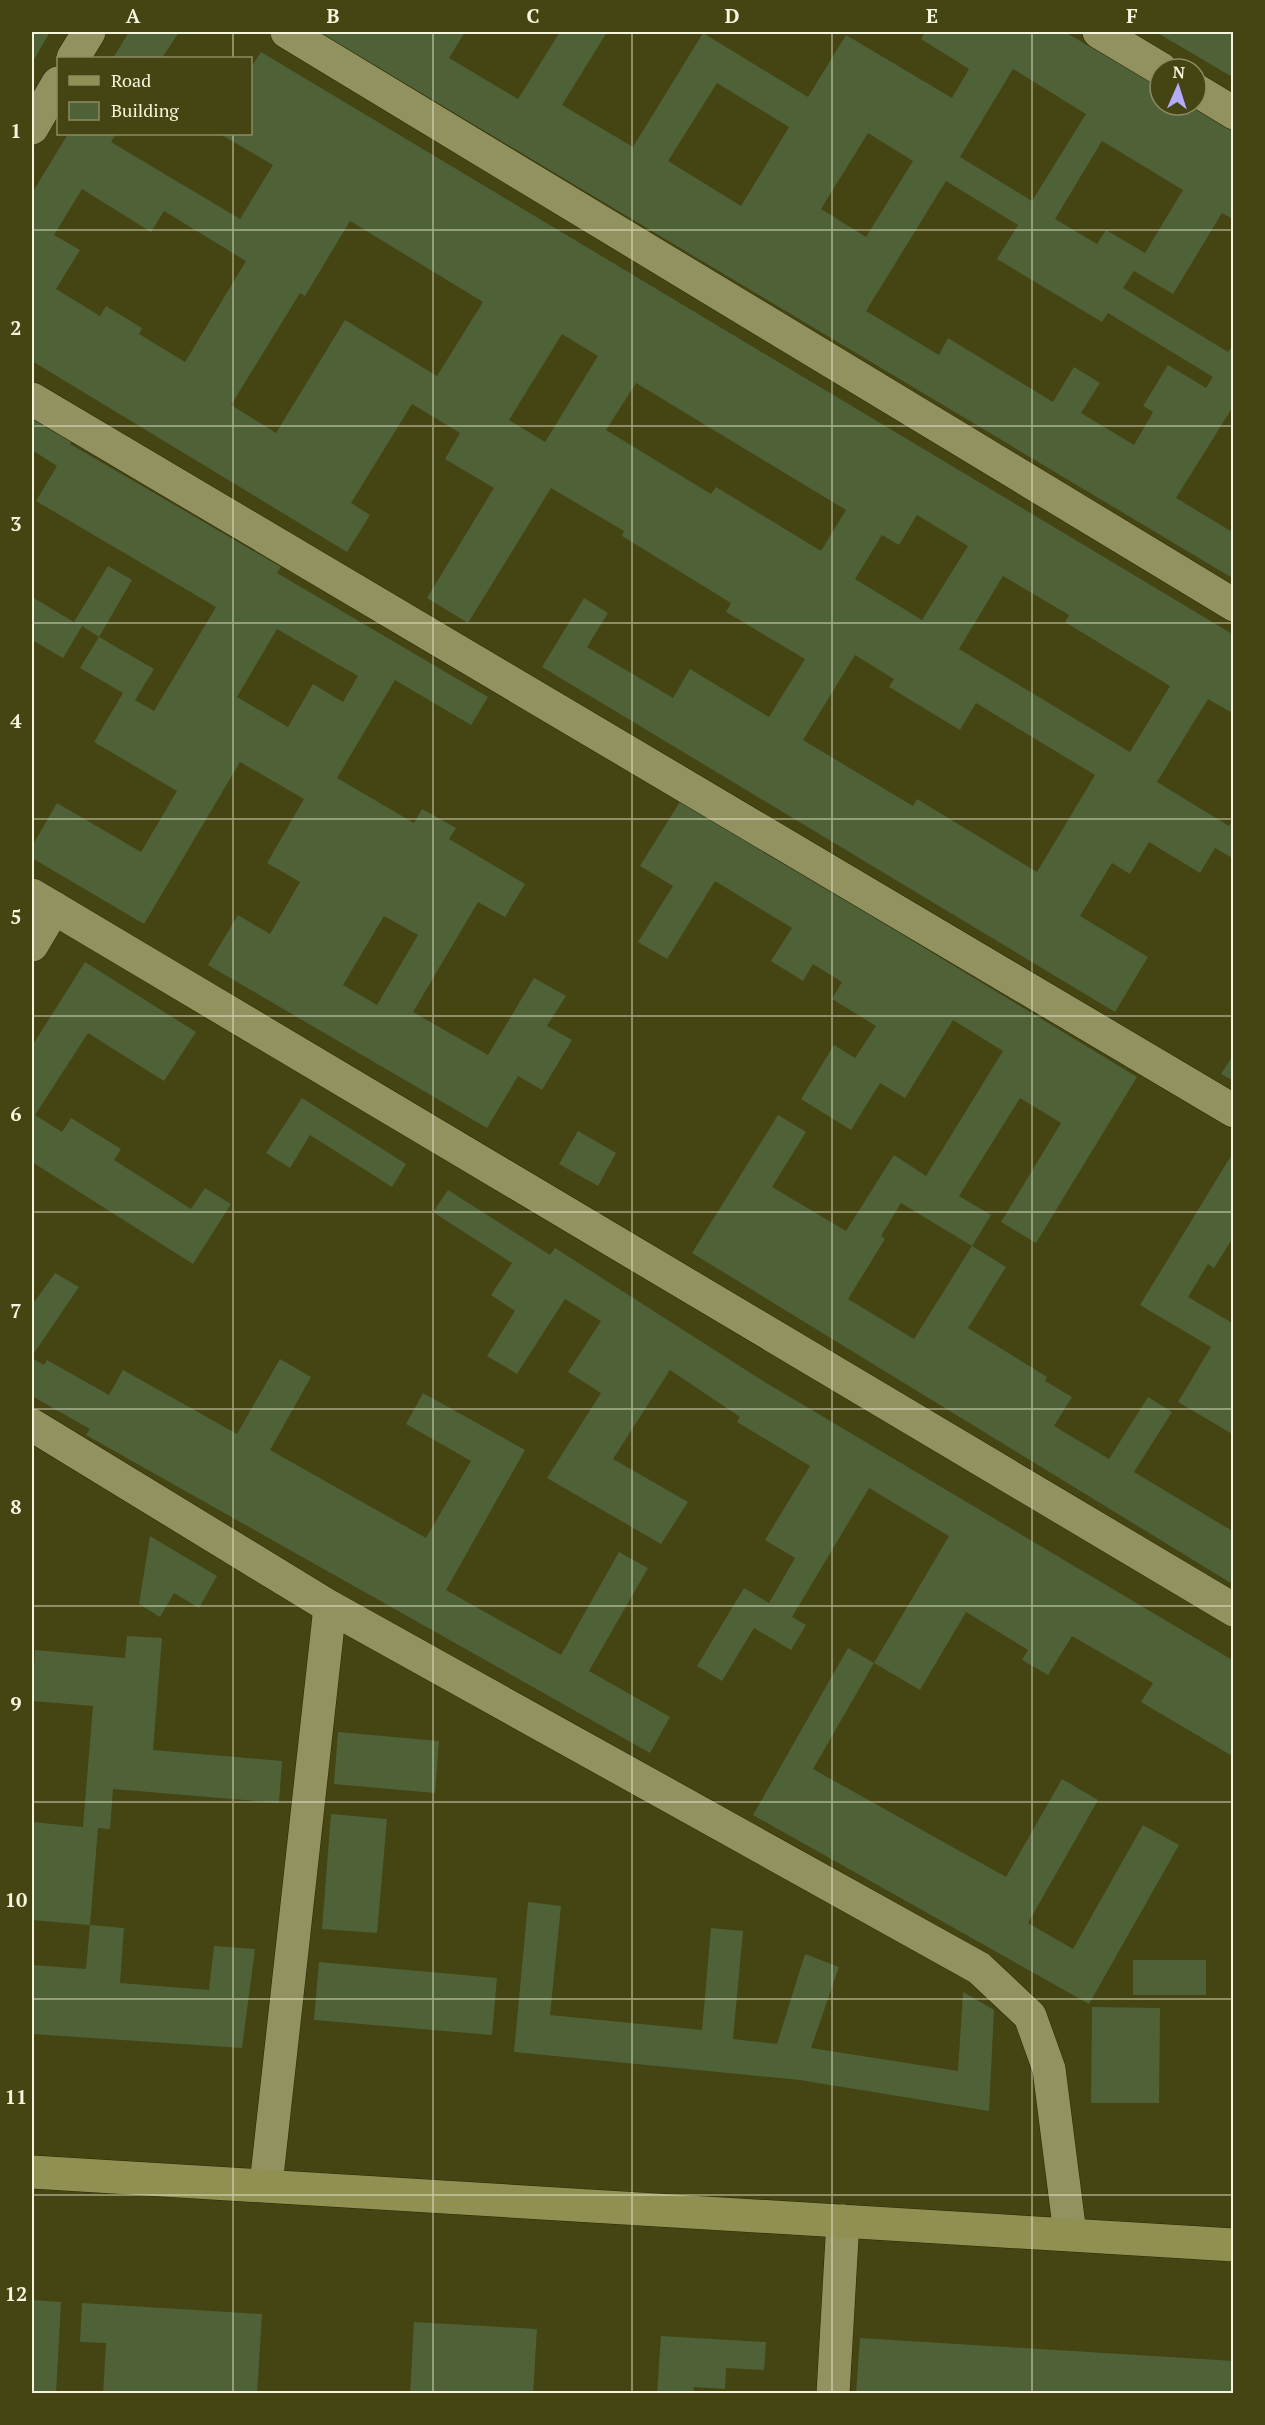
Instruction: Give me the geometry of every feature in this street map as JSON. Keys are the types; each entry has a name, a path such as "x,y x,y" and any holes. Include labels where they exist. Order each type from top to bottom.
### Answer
{"main road":[{"path":"32,2172 1233,2245"}],"street":[{"path":"74,57 89,32"},
{"path":"287,32 1233,605"},
{"path":"1099,32 1148,61"},
{"path":"32,128 57,85"},
{"path":"1208,97 1233,113"},
{"path":"32,399 1233,1111"},
{"path":"32,945 43,902 1233,1610"},
{"path":"32,1425 330,1607 979,1968 1030,2016 1045,2058 1070,2234"},
{"path":"266,2185 330,1607"},
{"path":"833,2394 843,2221"}],"building":[{"path":"32,32 50,32 32,63"},
{"path":"129,32 179,32 163,57 114,57"},
{"path":"319,32 465,32 449,58 518,99 560,32 607,32 562,105 633,147 703,33 808,97 846,35 952,98 969,69 921,39 925,32 1065,32 1148,81 1148,117 1208,117 1234,132 1234,220 1222,213 1173,294 1134,271 1123,288 1228,352 1234,343 1234,405 1176,498 1234,533 1234,579","holes":["1013,69 1086,114 1032,201 960,157","717,83 789,127 741,206 668,161","868,133 913,161 866,237 821,209","1102,141 1183,190 1145,253 1106,230 1097,244 1055,219","946,181 1018,225 997,259 1102,322 1108,313 1213,377 1206,388 1168,365 1143,406 1153,412 1134,445 1081,413 1100,383 1074,367 1053,402 948,338 939,355 866,311"]},
{"path":"1156,32 1234,32 1234,78 1208,63 1208,57 1198,57"},
{"path":"261,52 1234,635 1234,714 1208,699 1157,782 1229,826 1234,818 1234,859 1215,848 1200,873 1149,842 1130,874 1112,863 1080,916 1148,957 1115,1012 542,667 584,598 608,613 587,647 673,698 690,669 769,717 805,659 726,612 731,603 622,536 624,531 551,488 468,623 427,598 494,488 445,459 460,433 412,404 351,503 370,515 347,552 32,361 32,193 67,135 115,135 111,142 240,219 273,165 222,135 252,135 252,66","holes":["82,189 151,232 164,211 246,261 185,362 139,334 142,328 106,306 100,316 56,289 80,250 54,235","350,221 483,302 437,376 345,320 276,433 231,405 300,293 305,296","562,334 598,356 545,442 509,420","636,383 846,510 821,551 716,487 711,494 606,430","917,515 968,546 922,620 855,579 882,535 899,545","1003,576 1069,615 1065,622 1170,686 1130,752 959,649","855,655 894,679 889,687 960,730 976,703 1095,775 1037,872 917,799 913,806 803,740"]},
{"path":"32,412 74,438 70,444 281,567 277,573 488,697 471,725 395,680 337,778 414,823 422,809 456,828 449,839 525,884 505,917 478,902 413,1012 488,1055 534,978 566,996 547,1026 572,1040 542,1090 518,1076 487,1128 208,965 238,915 270,934 300,882 267,863 304,799 240,762 144,924 32,858 32,846 57,803 141,852 177,791 94,742 123,693 80,668 99,637 154,669 135,700 154,711 216,607 36,501 57,466 32,450","holes":["277,629 358,676 343,702 313,684 288,727 237,697","384,916 418,935 377,1005 343,985"]},
{"path":"108,566 132,580 99,637 82,626 63,658 32,640 32,597 74,622"},
{"path":"681,800 1137,1077 1036,1243 1001,1222 1061,1123 1020,1098 959,1196 991,1215 972,1246 1006,1267 968,1328 1047,1377 1045,1381 1072,1397 1054,1426 1109,1459 1148,1397 1172,1412 1134,1472 1234,1532 1234,1585 692,1253 778,1115 806,1132 772,1187 846,1231 894,1155 926,1176 1003,1051 953,1020 905,1098 880,1083 851,1130 801,1099 834,1045 855,1058 876,1026 832,999 842,982 813,964 803,981 771,961 792,928 715,881 667,959 638,942 673,886 640,866","holes":["901,1203 972,1246 914,1339 848,1299 885,1239 881,1236"]},
{"path":"85,962 196,1032 164,1081 88,1033 35,1115 62,1132 71,1118 121,1149 114,1160 191,1209 205,1188 231,1204 193,1264 32,1162 32,1046"},
{"path":"1234,1054 1234,1081 1221,1074"},
{"path":"302,1098 406,1164 392,1187 310,1135 290,1168 266,1153"},
{"path":"578,1131 616,1153 598,1186 559,1164"},
{"path":"1234,1151 1234,1236 1214,1268 1208,1264 1188,1297 1234,1324 1234,1435 1178,1402 1211,1347 1140,1305"},
{"path":"448,1190 550,1255 555,1248 763,1381 1234,1661 1234,1757 1141,1702 1153,1683 1072,1636 1048,1675 1022,1660 1028,1650 966,1612 920,1690 874,1663 949,1536 869,1488 792,1617 806,1625 791,1650 754,1628 722,1681 697,1666 744,1588 769,1603 795,1558 765,1540 810,1466 737,1422 740,1417 670,1370 613,1459 688,1502 661,1544 547,1478 601,1393 568,1372 601,1321 565,1299 517,1374 487,1356 515,1311 491,1295 512,1263 433,1212"},
{"path":"55,1273 79,1287 32,1356 32,1299 35,1301"},
{"path":"32,1358 44,1365 47,1360 109,1395 123,1370 237,1434 280,1359 311,1377 270,1450 426,1538 471,1461 406,1424 423,1393 525,1450 446,1590 561,1655 619,1552 648,1568 589,1671 670,1717 650,1753 86,1435 90,1429 32,1396"},
{"path":"150,1536 217,1576 199,1608 174,1593 160,1617 139,1604"},
{"path":"127,1636 162,1638 153,1750 282,1761 279,1803 113,1789 110,1829 98,1828 90,1925 32,1920 32,1822 83,1827 93,1706 32,1701 35,1650 125,1658"},
{"path":"848,1648 874,1663 813,1769 1006,1877 1062,1779 1098,1800 1028,1923 1073,1949 1143,1825 1179,1845 1089,2004 753,1815"},
{"path":"338,1732 439,1741 435,1793 334,1784"},
{"path":"331,1814 387,1819 377,1933 322,1929"},
{"path":"528,1902 561,1906 550,2015 702,2030 711,1928 743,1931 733,2039 777,2044 805,1954 839,1967 811,2048 958,2071 963,1992 994,2010 989,2111 800,2080 514,2052"},
{"path":"90,1925 124,1928 120,1983 209,1990 214,1946 255,1949 242,2048 32,2034 32,1965 86,1969"},
{"path":"1133,1960 1206,1960 1206,1995 1133,1995"},
{"path":"319,1962 497,1978 492,2035 314,2020"},
{"path":"1092,2007 1160,2008 1159,2103 1091,2103"},
{"path":"1231,2040 1234,2040 1234,2099 1231,2099"},
{"path":"32,2300 61,2302 56,2394 32,2394"},
{"path":"82,2303 262,2314 257,2394 103,2394 106,2343 80,2342"},
{"path":"414,2322 537,2329 533,2394 410,2394"},
{"path":"661,2336 766,2342 764,2370 726,2368 725,2389 694,2387 693,2394 657,2394"},
{"path":"860,2338 1234,2361 1234,2394 856,2394"}]}
